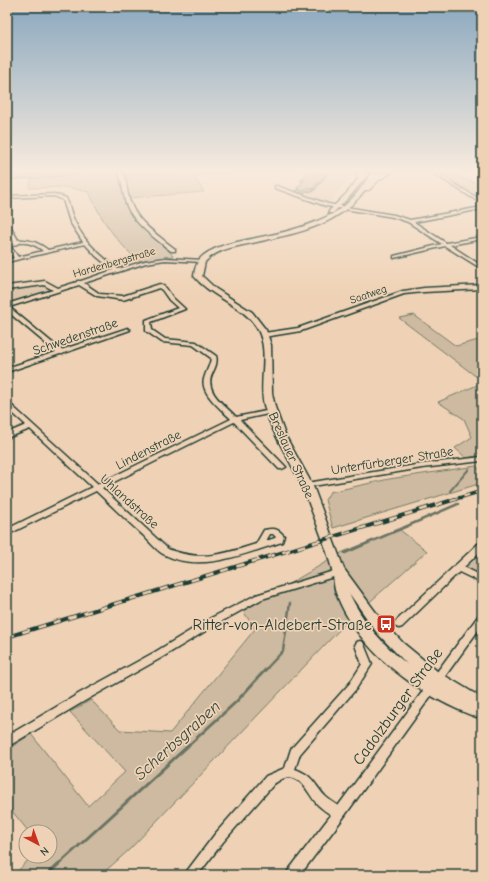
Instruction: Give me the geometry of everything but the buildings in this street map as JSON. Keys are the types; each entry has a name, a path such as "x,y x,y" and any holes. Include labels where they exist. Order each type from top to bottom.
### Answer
{"main road":[{"path":"284,233 316,220 325,214"},
{"path":"202,261 206,256 222,249 320,222 335,214"},
{"name":"Breslauer Straße","path":"202,261 198,269 198,276 204,283 212,291 248,314 261,328 268,351 267,390 271,412 287,449 307,485 340,572 388,637 411,658 433,683 454,702 482,714"},
{"name":"Breslauer Straße","path":"433,683 482,705"}],"street":[{"path":"69,214 84,243 116,270"},
{"path":"135,214 148,229 173,250"},
{"path":"381,214 410,221 482,268"},
{"path":"410,221 448,214"},
{"path":"7,224 16,242"},
{"path":"396,257 446,244 482,238"},
{"path":"17,259 8,247 16,242 36,244 47,252"},
{"path":"7,261 84,243"},
{"name":"Hardenbergstraße","path":"7,307 79,282 145,262 160,259 202,261"},
{"path":"7,288 45,282 57,290"},
{"path":"79,282 100,295 123,298 160,286 164,289 171,299 182,309 148,321 149,331 164,341 194,343 214,357 214,368 209,373 206,387 210,394 282,467"},
{"name":"Saatweg","path":"264,335 288,333 402,293 424,290 482,287"},
{"path":"7,307 61,353"},
{"name":"Schwedenstraße","path":"7,370 127,330"},
{"name":"Uhlandstraße","path":"7,404 165,551 174,556 196,560 210,559 259,546"},
{"name":"Lindenstraße","path":"7,532 236,419 271,412"},
{"path":"7,436 30,426"},
{"name":"Unterfürberger Straße","path":"307,485 422,466 482,459"},
{"path":"399,624 482,545"},
{"path":"458,567 482,580"},
{"path":"7,742 84,696 158,655 214,620 259,597 340,572"},
{"name":"Cadolzburger Straße","path":"292,875 339,814 433,683 482,618"},
{"path":"289,772 295,752 352,686 366,664 360,645"},
{"path":"191,875 219,838 270,780 283,773 289,772 302,777 310,784 322,801 339,814"}],"shaded area":[{"path":"100,214 130,214 152,237 168,249 173,256 138,261 122,245"},
{"path":"44,284 51,289 7,303 7,288"},
{"path":"414,315 456,346 482,339 482,381 399,318"},
{"path":"482,383 482,455 466,458 455,448 472,437 464,419 438,402"},
{"path":"476,466 482,472 482,483 333,528 325,500 330,492 389,479"},
{"path":"400,530 427,551 345,624 130,849 101,875 14,875 24,864 58,864 58,824 22,824 7,805 7,750 31,734 88,806 125,772 70,712 91,700 120,730 170,733 255,629 243,611 343,552"},
{"path":"482,552 482,576 465,567"}],"waterway":[{"name":"Scherbsgraben","path":"450,491 469,469"},
{"name":"Scherbsgraben","path":"345,553 458,504"},
{"name":"Scherbsgraben","path":"266,669 283,651 290,603"},
{"name":"Scherbsgraben","path":"47,875 237,701 267,668"}],"railway":[{"path":"452,500 482,491"},
{"path":"7,637 456,499"}],"place":[{"name":"Ritter-von-Aldebert-Straße","path":"386,624"}]}
